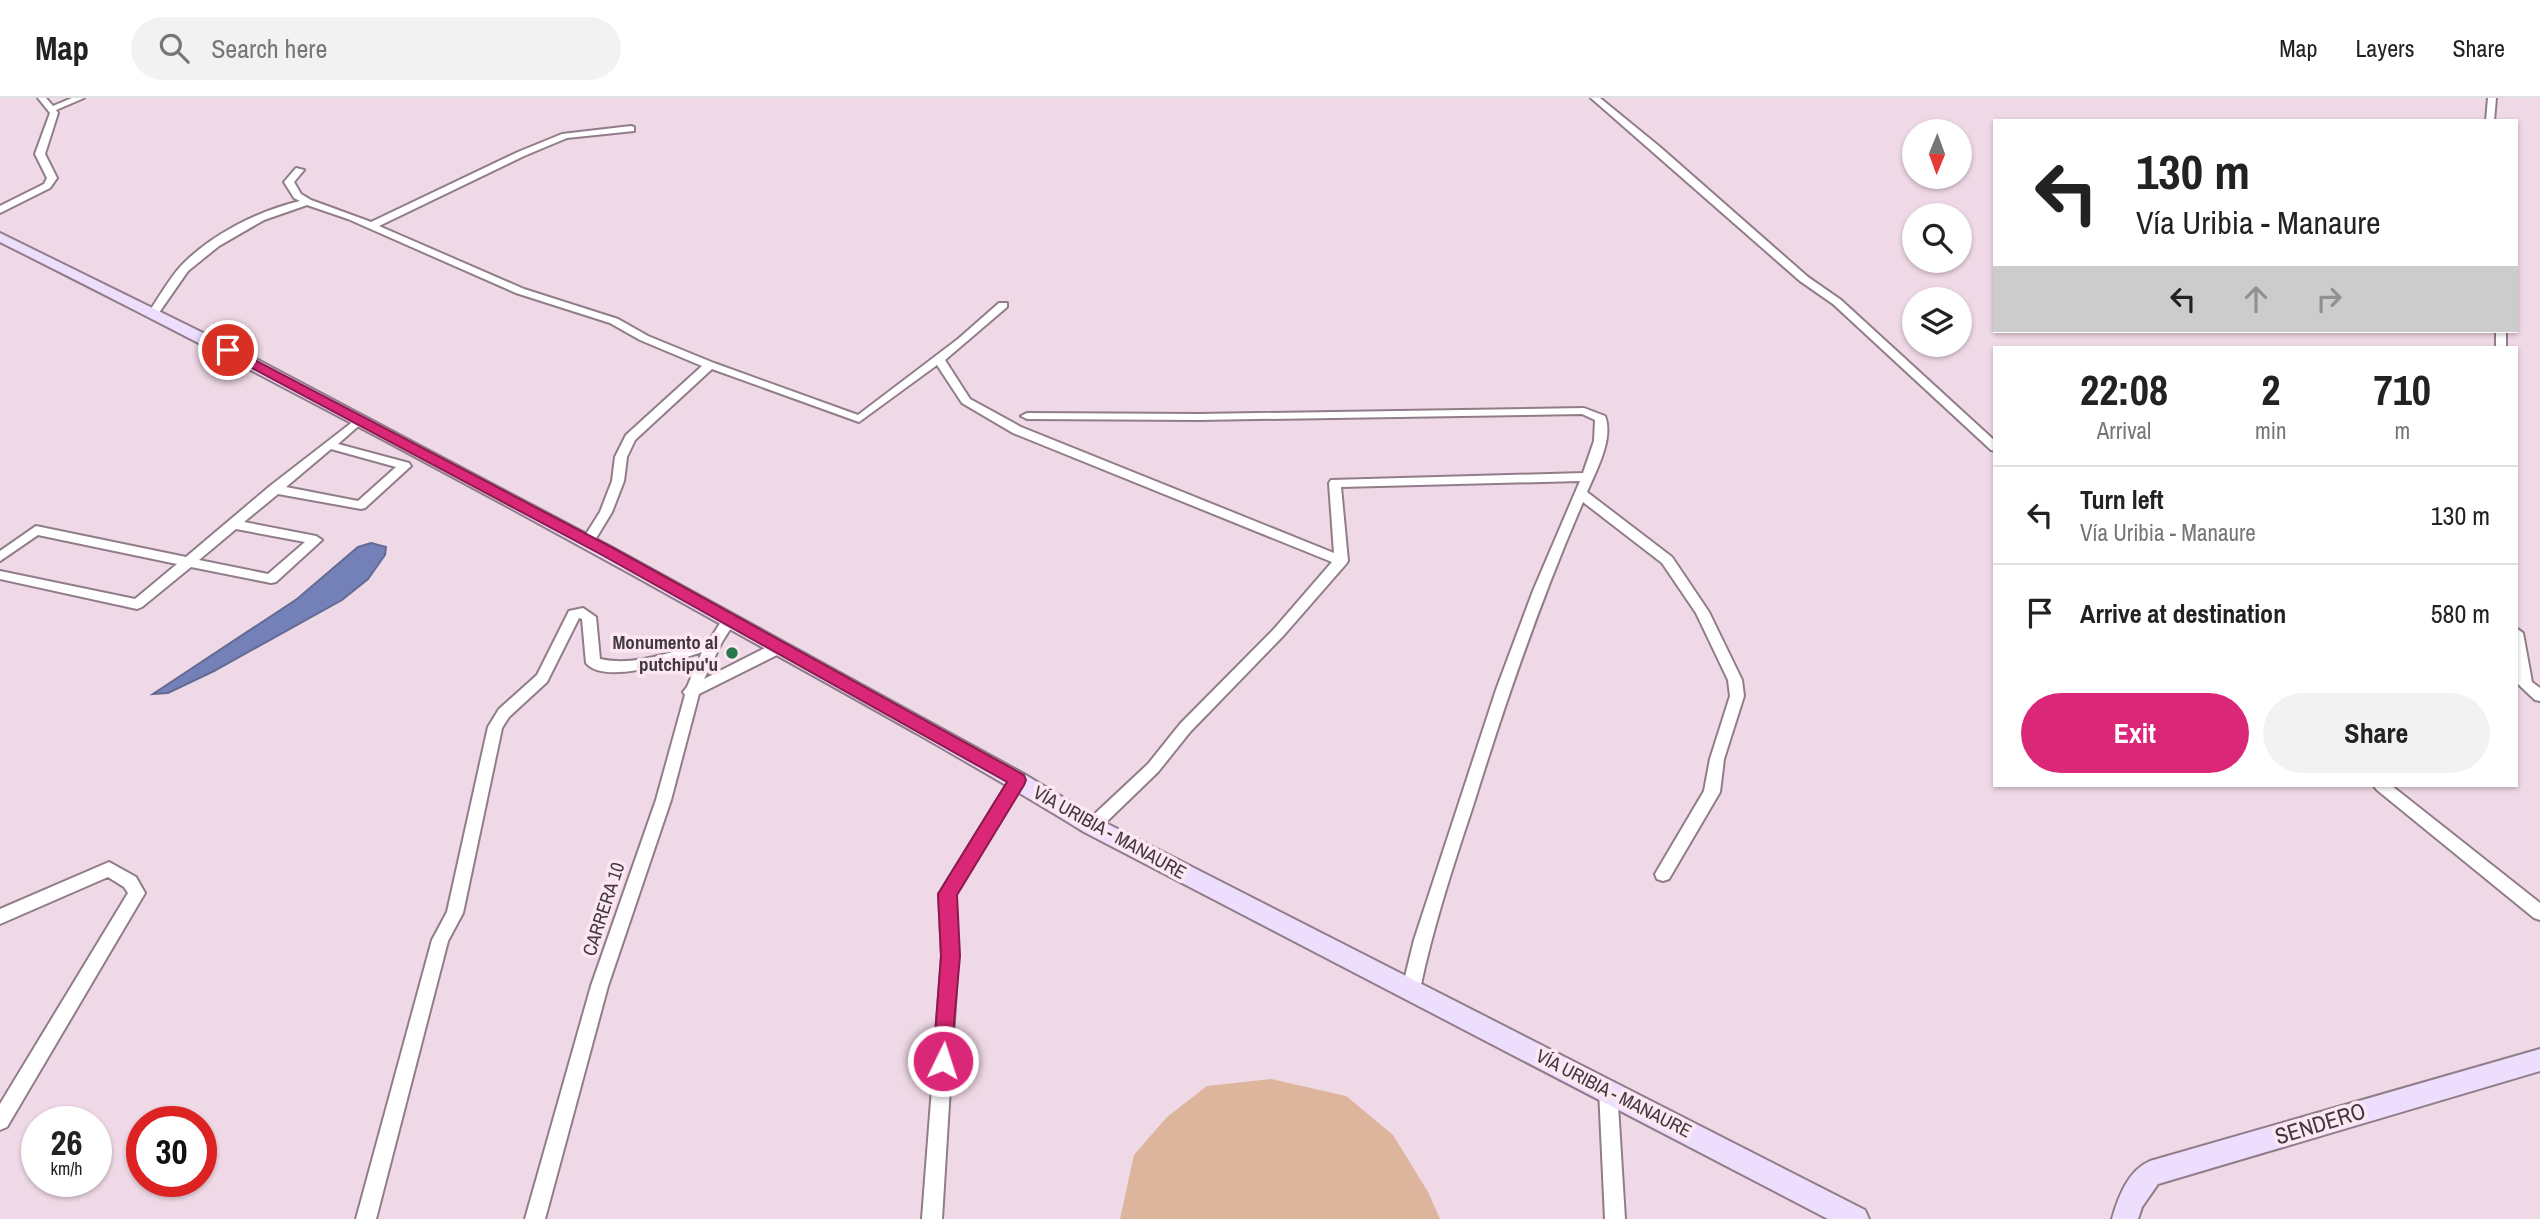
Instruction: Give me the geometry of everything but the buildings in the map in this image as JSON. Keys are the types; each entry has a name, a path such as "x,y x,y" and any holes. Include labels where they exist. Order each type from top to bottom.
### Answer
{"main road":[{"name":"VÍA URIBIA - MANAURE","path":"0,237 116,296 154,312 587,542 1017,780 1092,826 1608,1089 1856,1219"},
{"name":"SENDERO","path":"2125,1219 2130,1200 2150,1174 2540,1060"}],"street":[{"path":"0,210 47,186 52,178 40,154 55,119 52,109 42,98"},
{"path":"52,109 80,98"},
{"path":"1595,98 1804,279 1837,302 1993,445"},
{"path":"2490,119 2492,98"},
{"path":"371,226 521,154 565,136 631,130"},
{"path":"299,170 290,177 289,182 297,196 308,202 496,278 520,292 614,321 644,338 710,365 859,419 1003,305"},
{"path":"154,312 187,266 213,247 279,209 308,202"},
{"path":"938,358 966,401 1017,430 1341,561"},
{"path":"587,542 610,501 618,481 621,457 630,438 710,365"},
{"path":"1027,416 1199,417 1584,411 1596,414 1604,424 1580,493 1524,627 1422,940 1411,989"},
{"path":"0,575 137,604 359,420"},
{"path":"274,489 361,505 405,466 329,445"},
{"path":"1092,826 1153,768 1185,728 1279,632 1341,561 1334,485 1339,481 1586,477"},
{"path":"1580,493 1667,560 1697,604 1735,680 1737,695 1717,759 1712,792 1663,874"},
{"path":"0,557 36,530 271,579 316,540 233,524"},
{"path":"366,1219 440,940 455,913 495,727 504,713 542,678 573,614 583,613 589,617 593,663 604,667 652,660 711,645"},
{"name":"CARRERA 10","path":"535,1219 607,965 670,777 690,692 711,645 729,620"},
{"path":"2518,644 2525,684 2540,696"},
{"path":"690,692 778,648"},
{"path":"932,1219 950,956 947,894 1017,780"},
{"path":"2383,787 2540,913"},
{"path":"0,917 109,869 130,882 137,893 0,1121"},
{"path":"1608,1089 1615,1219"}],"shaded area":[{"path":"1271,1079 1346,1096 1393,1135 1428,1192 1440,1219 1120,1219 1134,1155 1167,1117 1207,1086"}],"water":[{"path":"371,543 386,547 385,555 368,579 342,600 214,671 168,693 153,694 297,599 358,547"}],"place":[{"name":"Monumento al putchipu'u","path":"732,653"}],"route":[{"path":"228,350 607,552 1017,780 947,894 950,956 943,1061"}]}
